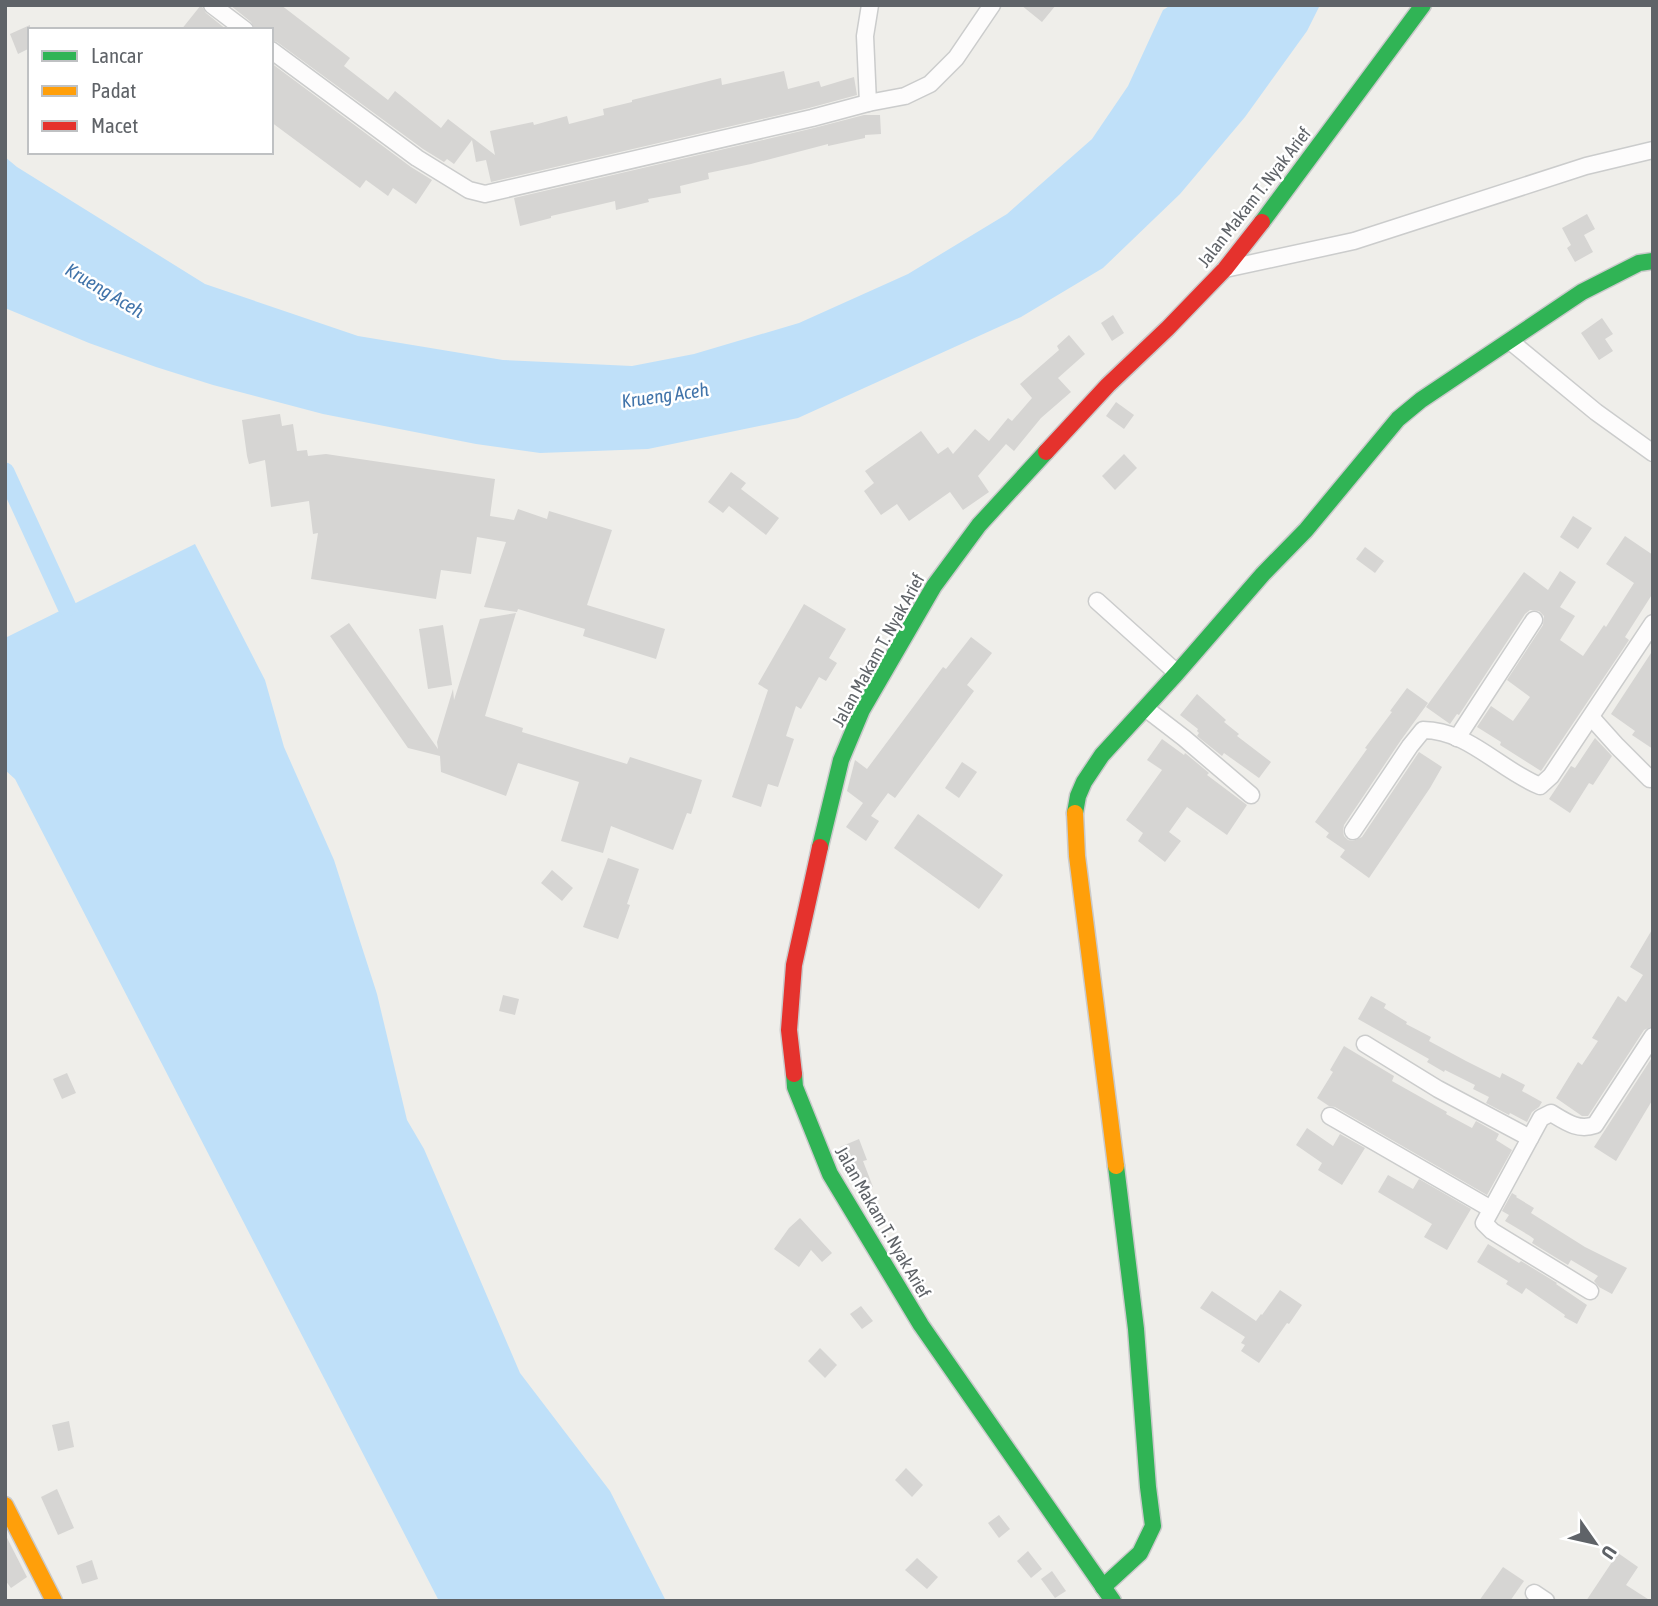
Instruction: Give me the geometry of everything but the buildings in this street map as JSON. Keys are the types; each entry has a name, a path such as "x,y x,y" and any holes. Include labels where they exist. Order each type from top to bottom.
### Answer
{"street":[{"path":"212,5 242,28"},
{"path":"868,103 865,36 870,5"},
{"path":"273,51 417,158 469,190 485,194 905,96 930,84 956,58 992,5"},
{"name":"Jalan Makam T. Nyak Arief","path":"1113,1601 920,1325 830,1174 795,1087 789,1030 794,965 841,760 862,710 934,586 979,525 1108,385 1225,269 1423,5"},
{"path":"1225,269 1354,241 1586,166 1653,150"},
{"path":"1103,1587 1140,1553 1153,1526 1136,1329 1077,856 1074,817 1078,796 1102,755 1255,583 1306,530 1398,419 1421,400 1582,292 1639,263 1653,261"},
{"path":"1510,341 1597,412 1653,453"},
{"path":"1097,601 1177,673"},
{"path":"1457,738 1534,620"},
{"path":"1353,831 1423,730 1435,730 1457,738 1524,780 1540,786 1552,776 1653,623"},
{"path":"1144,708 1251,795"},
{"path":"1591,717 1617,746 1652,776"},
{"path":"1590,1291 1492,1231 1484,1223 1541,1118 1551,1113 1573,1126 1586,1128 1595,1125 1653,1036"},
{"path":"1365,1044 1438,1089 1530,1138"},
{"path":"1330,1116 1491,1209"},
{"path":"5,1505 54,1601"}],"water":[{"name":"Krueng Aceh","path":"1171,5 1320,5 1307,31 1245,117 1180,194 1103,268 1021,317 798,418 648,449 540,453 476,444 323,414 213,385 89,343 5,308 5,157 205,284 358,336 503,360 632,366 694,354 799,323 908,274 1007,214 1092,139 1128,86 1163,10"},
{"path":"195,544 265,680 284,747 334,860 377,994 407,1120 424,1149 520,1373 610,1491 666,1601 439,1601 15,779 5,770 5,638"}],"waterway":[{"path":"5,472 67,607"}],"traffic: fast":[{"path":"1262,222 1423,5"},
{"path":"1075,813 1084,782 1102,755 1263,574 1306,530 1398,419 1421,400 1582,292 1639,263 1653,261"},
{"path":"820,847 841,760 862,710 934,586 979,525 1046,452"},
{"path":"794,1074 795,1087 830,1174 921,1325 1113,1601"},
{"path":"1103,1587 1140,1553 1153,1526 1136,1329 1116,1166"}],"traffic: slow":[{"path":"1075,813 1077,856 1116,1166"},
{"path":"5,1505 54,1601"}],"traffic: jam":[{"path":"1046,452 1108,385 1225,269 1262,222"},
{"path":"794,1074 789,1030 794,965 820,847"}]}
